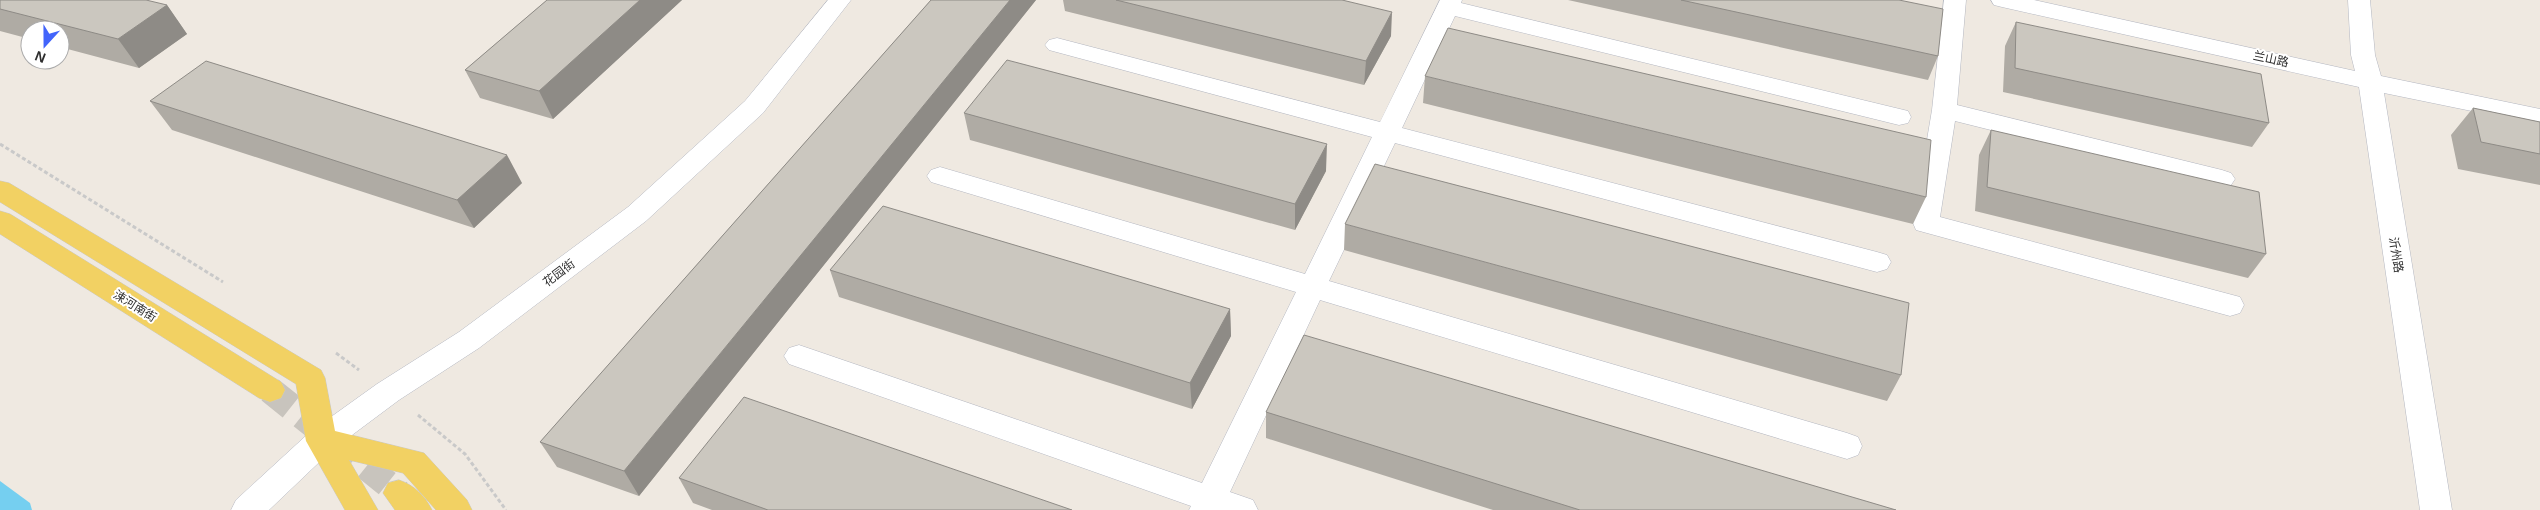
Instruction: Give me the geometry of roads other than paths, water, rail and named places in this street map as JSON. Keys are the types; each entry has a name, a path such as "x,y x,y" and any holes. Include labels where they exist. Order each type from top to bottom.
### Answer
{"main road":[{"path":"0,190 310,378 321,440 362,510"},
{"name":"涑河南街","path":"0,221 270,390"},
{"path":"321,440 413,462 456,510"}],"street":[{"name":"花园街","path":"247,510 321,440 388,392 469,340 637,214 754,107 840,0"},
{"path":"1956,0 1944,110 1926,223 2230,306"},
{"name":"兰山路","path":"2002,0 2370,82 2540,117"},
{"name":"沂州路","path":"2359,0 2363,55 2370,82 2436,510"},
{"path":"1208,505 1449,4 1899,117"},
{"path":"1058,45 1387,134 1877,262"},
{"path":"1944,110 2222,178"},
{"path":"940,176 1847,446"},
{"path":"799,356 1208,505 1242,510"}],"water":[{"path":"0,481 30,503 32,510 0,510"}],"tunnel":[{"path":"270,390 399,493"}]}
